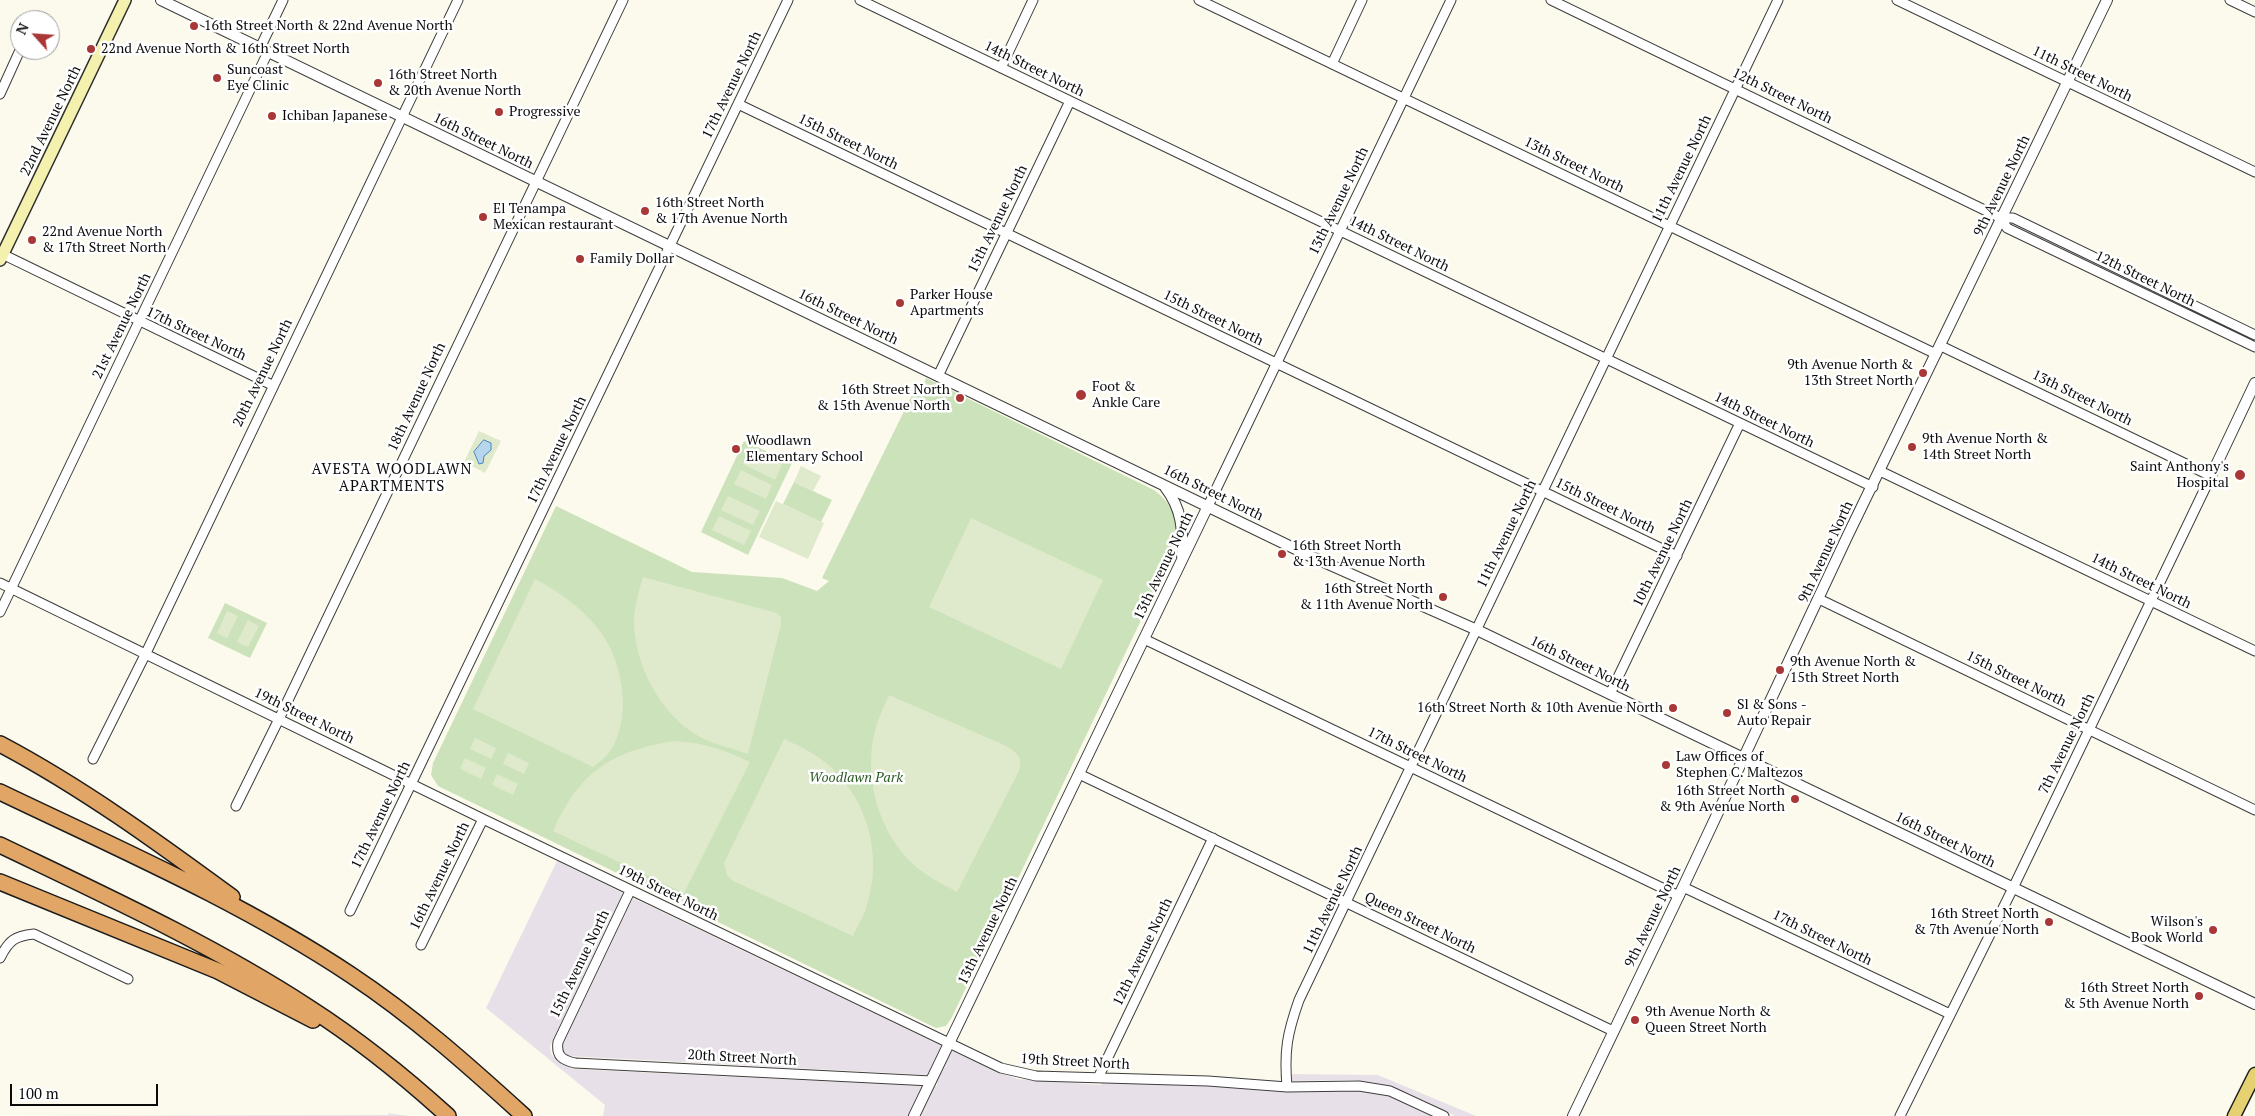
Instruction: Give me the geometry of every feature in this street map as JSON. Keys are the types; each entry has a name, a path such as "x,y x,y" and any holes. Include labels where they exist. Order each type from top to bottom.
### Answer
{"highway":[{"path":"0,744 40,766 130,823 280,932"},
{"path":"0,792 188,883 280,932 324,958 426,1030 519,1112"},
{"path":"0,844 126,906 270,983 310,1008 390,1065 448,1116"},
{"path":"0,882 218,971 306,1016 390,1065"}],"main road":[{"name":"22nd Avenue North","path":"1,257 125,0"},
{"path":"2234,1116 2255,1074"}],"street":[{"name":"16th Street North","path":"161,0 1310,556 1477,630 2255,1004"},
{"name":"21st Avenue North","path":"0,612 138,322 264,50 283,0"},
{"name":"20th Avenue North","path":"93,759 146,653 272,385 458,0"},
{"name":"18th Avenue North","path":"236,806 623,0"},
{"name":"17th Avenue North","path":"350,911 788,0"},
{"path":"1000,68 1033,0"},
{"name":"13th Street North","path":"1199,0 1670,226 2211,476"},
{"path":"1332,64 1362,0"},
{"name":"13th Avenue North","path":"914,1116 1451,0"},
{"name":"12th Street North","path":"1551,0 2001,218 2013,218 2255,335"},
{"name":"11th Avenue North","path":"1287,1087 1285,1056 1291,1022 1299,1000 1778,0"},
{"name":"11th Street North","path":"1897,0 2255,172"},
{"name":"9th Avenue North","path":"1573,1116 1681,891 1742,758 2107,0"},
{"path":"2230,0 2255,12"},
{"name":"14th Street North","path":"865,1 1000,68 1872,487"},
{"path":"0,94 15,60"},
{"name":"15th Avenue North","path":"938,376 1070,101"},
{"name":"15th Street North","path":"738,104 1677,556"},
{"name":"12th Street North","path":"2001,218 2007,228 2255,347"},
{"name":"17th Street North","path":"1,257 272,385"},
{"name":"7th Avenue North","path":"1900,1116 2013,888 2255,383"},
{"name":"10th Avenue North","path":"1610,694 1740,424"},
{"name":"14th Street North","path":"1880,471 2255,652"},
{"path":"1163,484 1176,502 1182,519 1182,560"},
{"name":"19th Street North","path":"0,583 483,819 1001,1068 1018,1074 1208,1081 1287,1087 1359,1086 1390,1091 1444,1116"},
{"name":"15th Street North","path":"1819,599 2255,810"},
{"name":"17th Street North","path":"1144,639 1412,767 1950,1014"},
{"name":"Queen Street North","path":"1079,774 1613,1031"},
{"name":"16th Avenue North","path":"421,945 483,819"},
{"name":"12th Avenue North","path":"1098,1078 1213,838"},
{"name":"15th Avenue North","path":"557,1050 558,1042 630,890"},
{"path":"0,958 5,947 17,936 34,934 128,979"},
{"name":"20th Street North","path":"557,1050 560,1057 575,1063 931,1081"}],"shaded area":[{"path":"557,861 623,893 550,1046 551,1054 562,1065 575,1069 923,1086 908,1116 603,1116 605,1105 486,1008"},
{"path":"633,898 942,1046 928,1075 568,1056 563,1050 563,1044"},
{"path":"952,1051 1000,1073 1018,1079 1101,1085 1102,1083 1208,1086 1282,1092 1359,1091 1389,1096 1432,1116 921,1116 935,1086 937,1086 937,1082"},
{"path":"1292,1074 1378,1075 1476,1116 1455,1116 1408,1093 1376,1083 1354,1080 1292,1081"},
{"path":"387,1113 409,1116 17,1116 389,1115"}],"green space":[{"name":"Woodlawn Park","path":"926,378 1154,490 1164,499 1174,514 1177,534 1143,616 952,1017 946,1026 936,1028 438,786 431,775 433,763 556,506 692,572 782,578 817,591 829,581 822,578 913,393 922,388"},
{"path":"479,431 501,441 485,473 464,462"},
{"path":"744,441 792,463 748,555 701,532"},
{"path":"750,450 782,465 775,480 743,464"},
{"path":"801,466 821,476 813,491 794,482"},
{"path":"741,470 772,485 766,499 734,484"},
{"path":"794,482 832,500 821,522 783,504"},
{"path":"728,496 760,511 753,525 721,510"},
{"path":"776,501 824,523 808,559 759,537"},
{"path":"719,516 751,531 744,545 712,530"},
{"path":"971,518 1103,580 1061,669 929,607"},
{"path":"643,577 777,613 781,617 781,625 748,754 700,737 686,727 661,702 644,670 635,635 634,618 637,597"},
{"path":"535,579 562,595 586,615 600,631 615,659 622,692 621,726 616,741 608,754 593,767 473,709"},
{"path":"225,603 267,623 250,658 208,638"},
{"path":"227,611 238,616 227,638 217,633"},
{"path":"248,620 259,626 248,647 237,642"},
{"path":"889,695 1002,744 1014,751 1019,757 1019,771 957,892 928,876 909,860 896,845 878,809 873,790 872,750 876,726"},
{"path":"475,738 496,748 491,759 470,749"},
{"path":"784,739 814,754 835,771 859,805 867,825 872,845 871,887 865,912 853,936 733,881 727,875 724,863"},
{"path":"675,741 714,747 750,762 684,893 553,831 574,793 600,767 615,758 633,751"},
{"path":"508,753 529,763 524,774 503,764"},
{"path":"465,758 486,768 481,779 460,769"},
{"path":"497,774 518,784 513,795 492,785"}],"water":[{"path":"484,440 491,443 491,450 484,456 483,463 479,464 474,452"}],"place":[{"name":"16th Street North & 22nd Avenue North","path":"194,26"},
{"name":"22nd Avenue North & 16th Street North","path":"91,49"},
{"name":"Suncoast Eye Clinic","path":"217,78"},
{"name":"16th Street North & 20th Avenue North","path":"378,83"},
{"name":"Progressive","path":"499,112"},
{"name":"Ichiban Japanese","path":"272,116"},
{"name":"16th Street North & 17th Avenue North","path":"645,211"},
{"name":"El Tenampa Mexican restaurant","path":"483,217"},
{"name":"22nd Avenue North & 17th Street North","path":"32,240"},
{"name":"Family Dollar","path":"580,259"},
{"name":"Parker House Apartments","path":"900,303"},
{"name":"9th Avenue North & 13th Street North","path":"1923,373"},
{"name":"Foot & Ankle Care","path":"1081,395"},
{"name":"16th Street North & 15th Avenue North","path":"960,398"},
{"name":"9th Avenue North & 14th Street North","path":"1912,447"},
{"name":"Woodlawn Elementary School","path":"736,449"},
{"name":"Saint Anthony's Hospital","path":"2240,475"},
{"name":"16th Street North & 13th Avenue North","path":"1282,554"},
{"name":"16th Street North & 11th Avenue North","path":"1443,597"},
{"name":"9th Avenue North & 15th Street North","path":"1780,670"},
{"name":"16th Street North & 10th Avenue North","path":"1673,708"},
{"name":"Sl & Sons - Auto Repair","path":"1727,713"},
{"name":"Law Offices of Stephen C. Maltezos","path":"1666,765"},
{"name":"16th Street North & 9th Avenue North","path":"1795,799"},
{"name":"16th Street North & 7th Avenue North","path":"2049,922"},
{"name":"Wilson's Book World","path":"2213,930"},
{"name":"16th Street North & 5th Avenue North","path":"2199,996"},
{"name":"9th Avenue North & Queen Street North","path":"1635,1020"}],"district":[{"name":"AVESTA WOODLAWN APARTMENTS","path":"392,478"}]}
